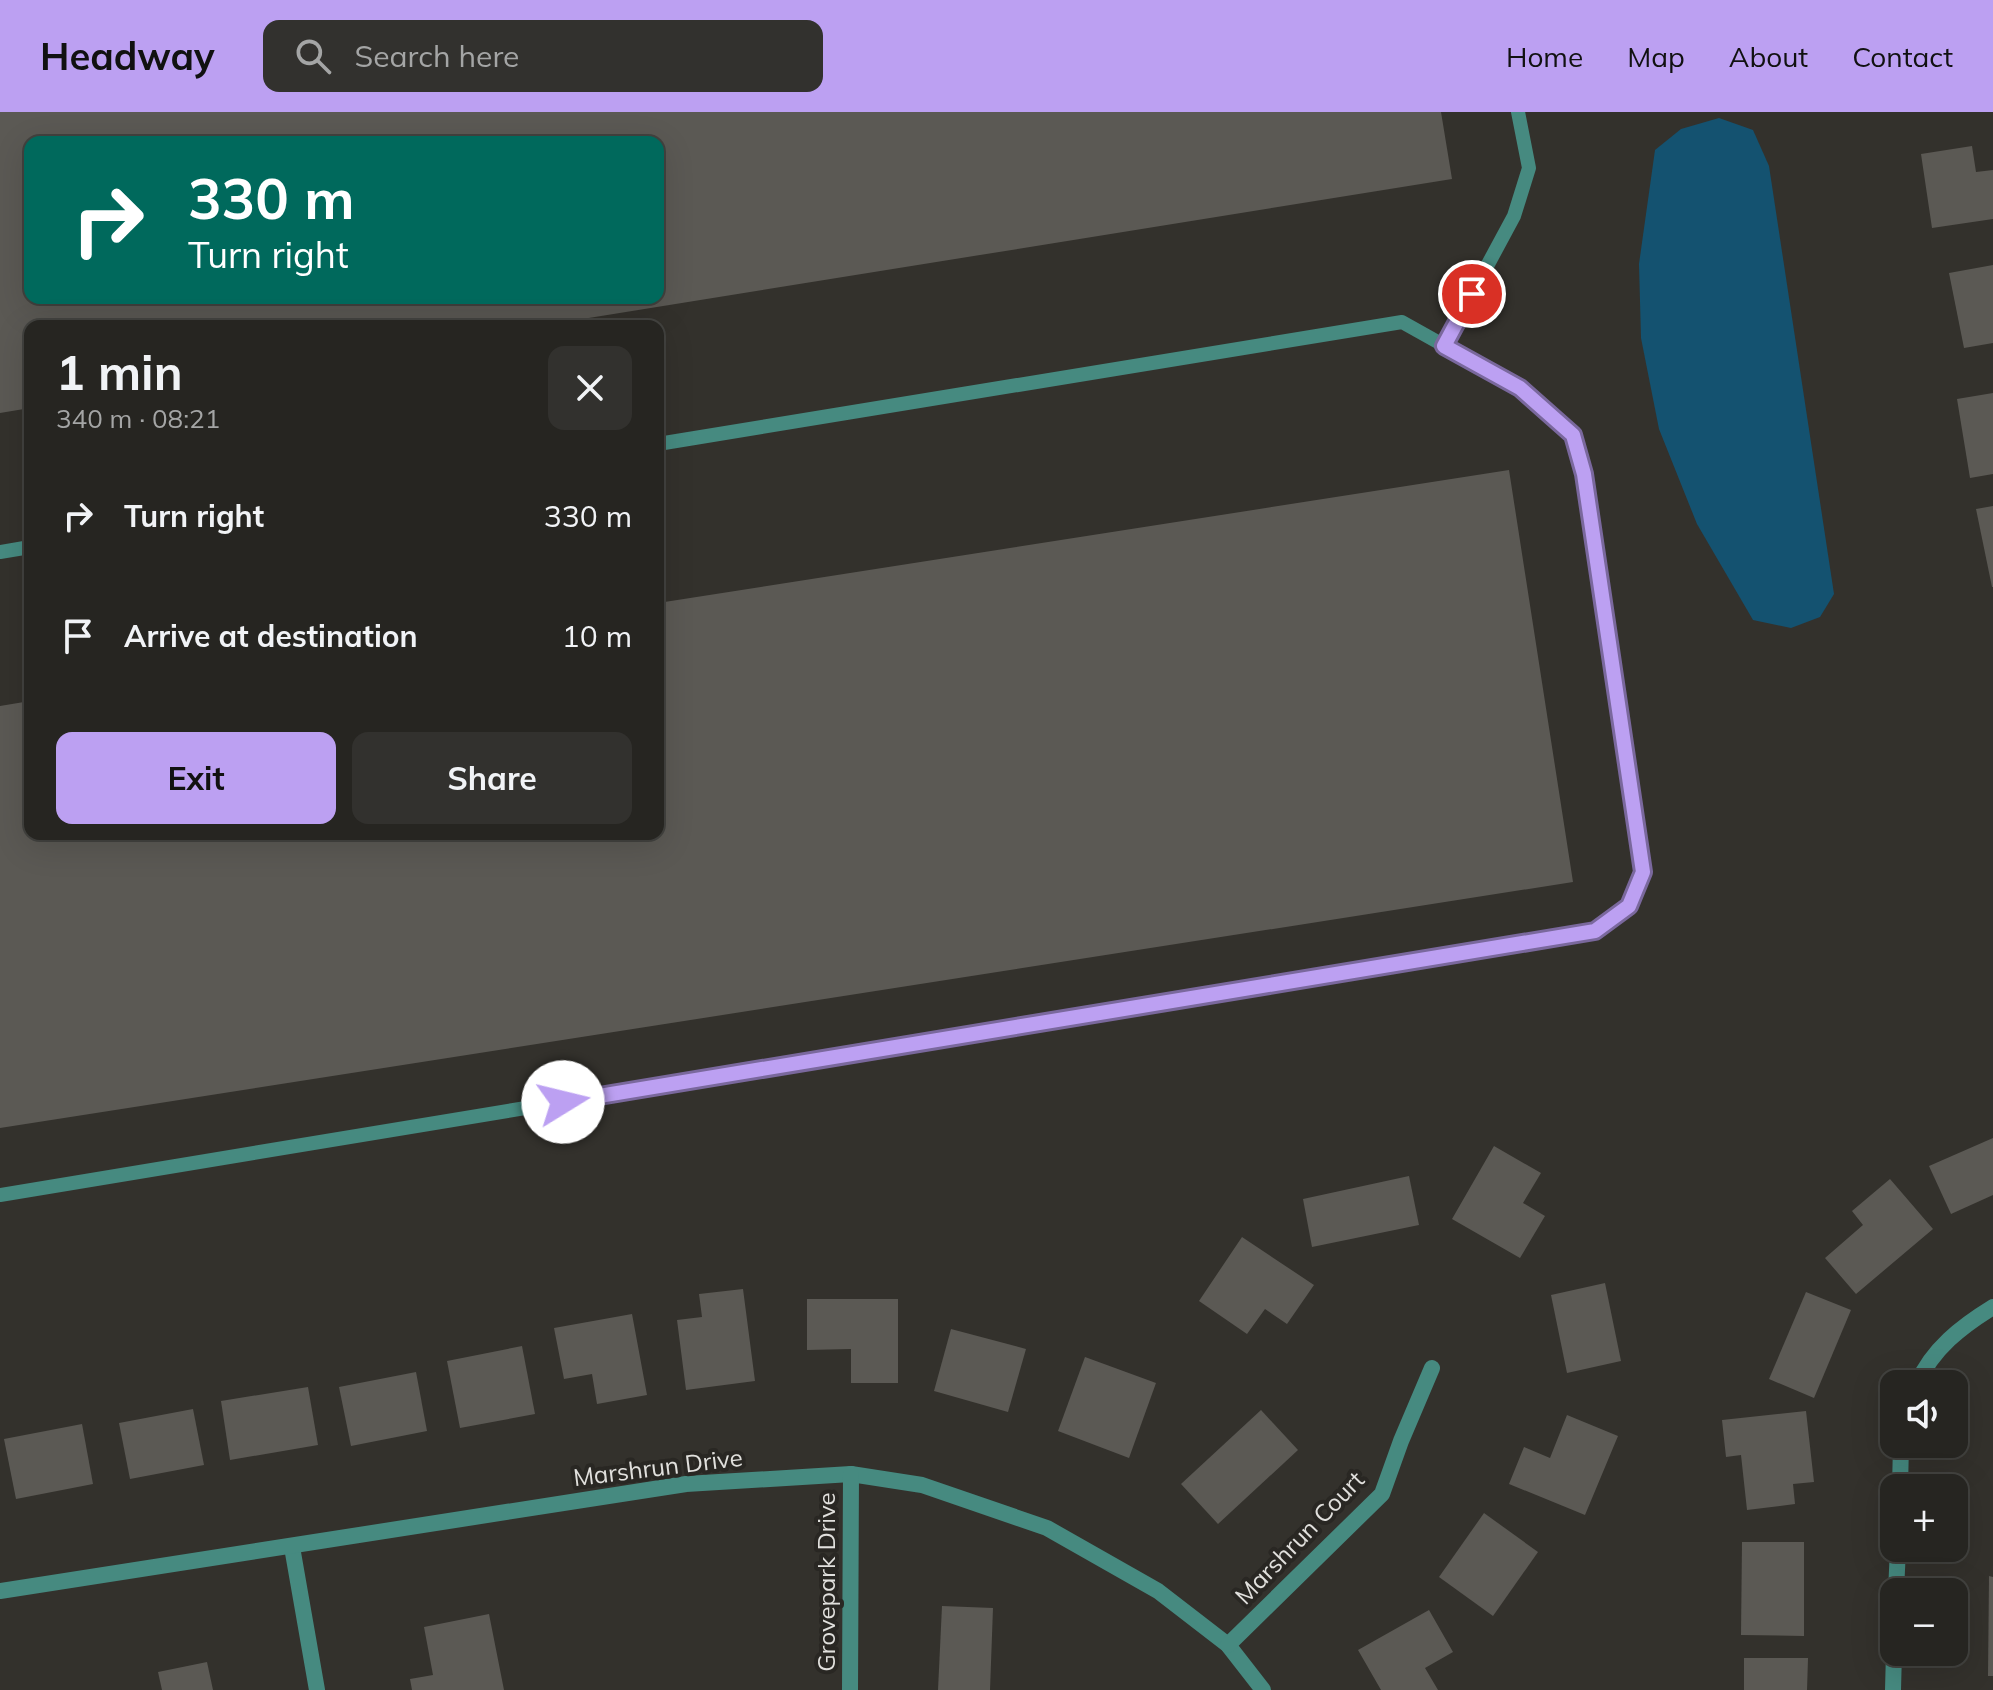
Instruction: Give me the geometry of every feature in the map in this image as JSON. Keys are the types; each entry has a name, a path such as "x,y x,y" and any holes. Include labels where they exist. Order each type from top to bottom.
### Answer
{"street":[{"path":"1924,1370 1940,1347 1968,1322 1993,1307"},
{"name":"Marshrun Court","path":"1228,1645 1382,1494 1432,1368"},
{"name":"Marshrun Drive","path":"0,1591 686,1484 851,1474 922,1485 1047,1528 1158,1591 1228,1645 1263,1690"},
{"name":"Grovepark Drive","path":"850,1690 851,1474"},
{"path":"292,1547 317,1690"},
{"path":"1893,1690 1894,1666"}],"lane":[{"path":"1444,346 1514,216 1529,168 1518,112"},
{"path":"0,1195 1595,931 1629,906 1643,872 1584,474 1573,435 1520,388 1402,322 664,443"},
{"path":"0,552 24,548"}],"water":[{"path":"1719,118 1753,130 1769,166 1834,594 1820,617 1791,628 1753,620 1697,524 1659,429 1641,338 1639,264 1655,150 1681,129"}],"building":[{"path":"0,112 1441,112 1452,179 576,320 24,320 24,409 0,413"},
{"path":"1972,146 1976,172 1993,170 1993,219 1932,228 1921,154"},
{"path":"1993,265 1993,343 1964,348 1949,273"},
{"path":"1993,393 1993,474 1970,478 1957,399"},
{"path":"1509,470 1573,882 0,1128 0,706 24,702 24,840 664,840 664,602"},
{"path":"1993,506 1993,587 1992,587 1976,509"},
{"path":"1993,1138 1993,1195 1951,1214 1929,1166"},
{"path":"1494,1146 1541,1173 1523,1203 1545,1216 1520,1258 1452,1219"},
{"path":"1409,1176 1419,1225 1312,1247 1303,1199"},
{"path":"1890,1179 1933,1229 1856,1294 1825,1258 1863,1225 1852,1211"},
{"path":"1242,1237 1314,1285 1287,1324 1265,1309 1247,1334 1199,1301"},
{"path":"1605,1283 1621,1361 1567,1373 1551,1295"},
{"path":"743,1289 755,1381 686,1390 677,1320 702,1317 699,1294"},
{"path":"1806,1292 1851,1310 1814,1398 1769,1379"},
{"path":"807,1299 898,1299 898,1383 851,1383 851,1349 807,1350"},
{"path":"632,1314 647,1395 597,1404 592,1374 564,1379 554,1328"},
{"path":"951,1329 1026,1349 1008,1412 934,1391"},
{"path":"522,1346 535,1414 460,1428 447,1361"},
{"path":"1085,1357 1156,1383 1129,1458 1058,1431"},
{"path":"416,1372 427,1431 351,1446 339,1387"},
{"path":"308,1387 318,1445 230,1460 221,1401"},
{"path":"193,1409 204,1465 130,1479 119,1423"},
{"path":"1261,1410 1298,1450 1218,1524 1181,1484"},
{"path":"1806,1411 1814,1482 1793,1484 1795,1504 1747,1510 1741,1455 1726,1457 1722,1420"},
{"path":"1567,1415 1618,1436 1585,1515 1509,1484 1524,1447 1550,1458"},
{"path":"82,1424 93,1484 16,1499 4,1439"},
{"path":"1484,1513 1538,1552 1493,1616 1439,1577"},
{"path":"1742,1542 1804,1542 1804,1636 1741,1635"},
{"path":"1989,1576 1993,1577 1993,1676 1988,1676"},
{"path":"942,1606 993,1608 990,1690 938,1690"},
{"path":"1429,1610 1453,1652 1425,1668 1438,1690 1381,1690 1358,1650"},
{"path":"489,1614 504,1690 412,1690 410,1679 433,1675 424,1627"},
{"path":"1744,1658 1808,1658 1807,1690 1744,1690"},
{"path":"207,1662 213,1690 162,1690 158,1672"}],"route":[{"path":"563,1102 1595,931 1629,906 1643,872 1584,474 1573,435 1520,388 1444,346 1472,294"}]}
